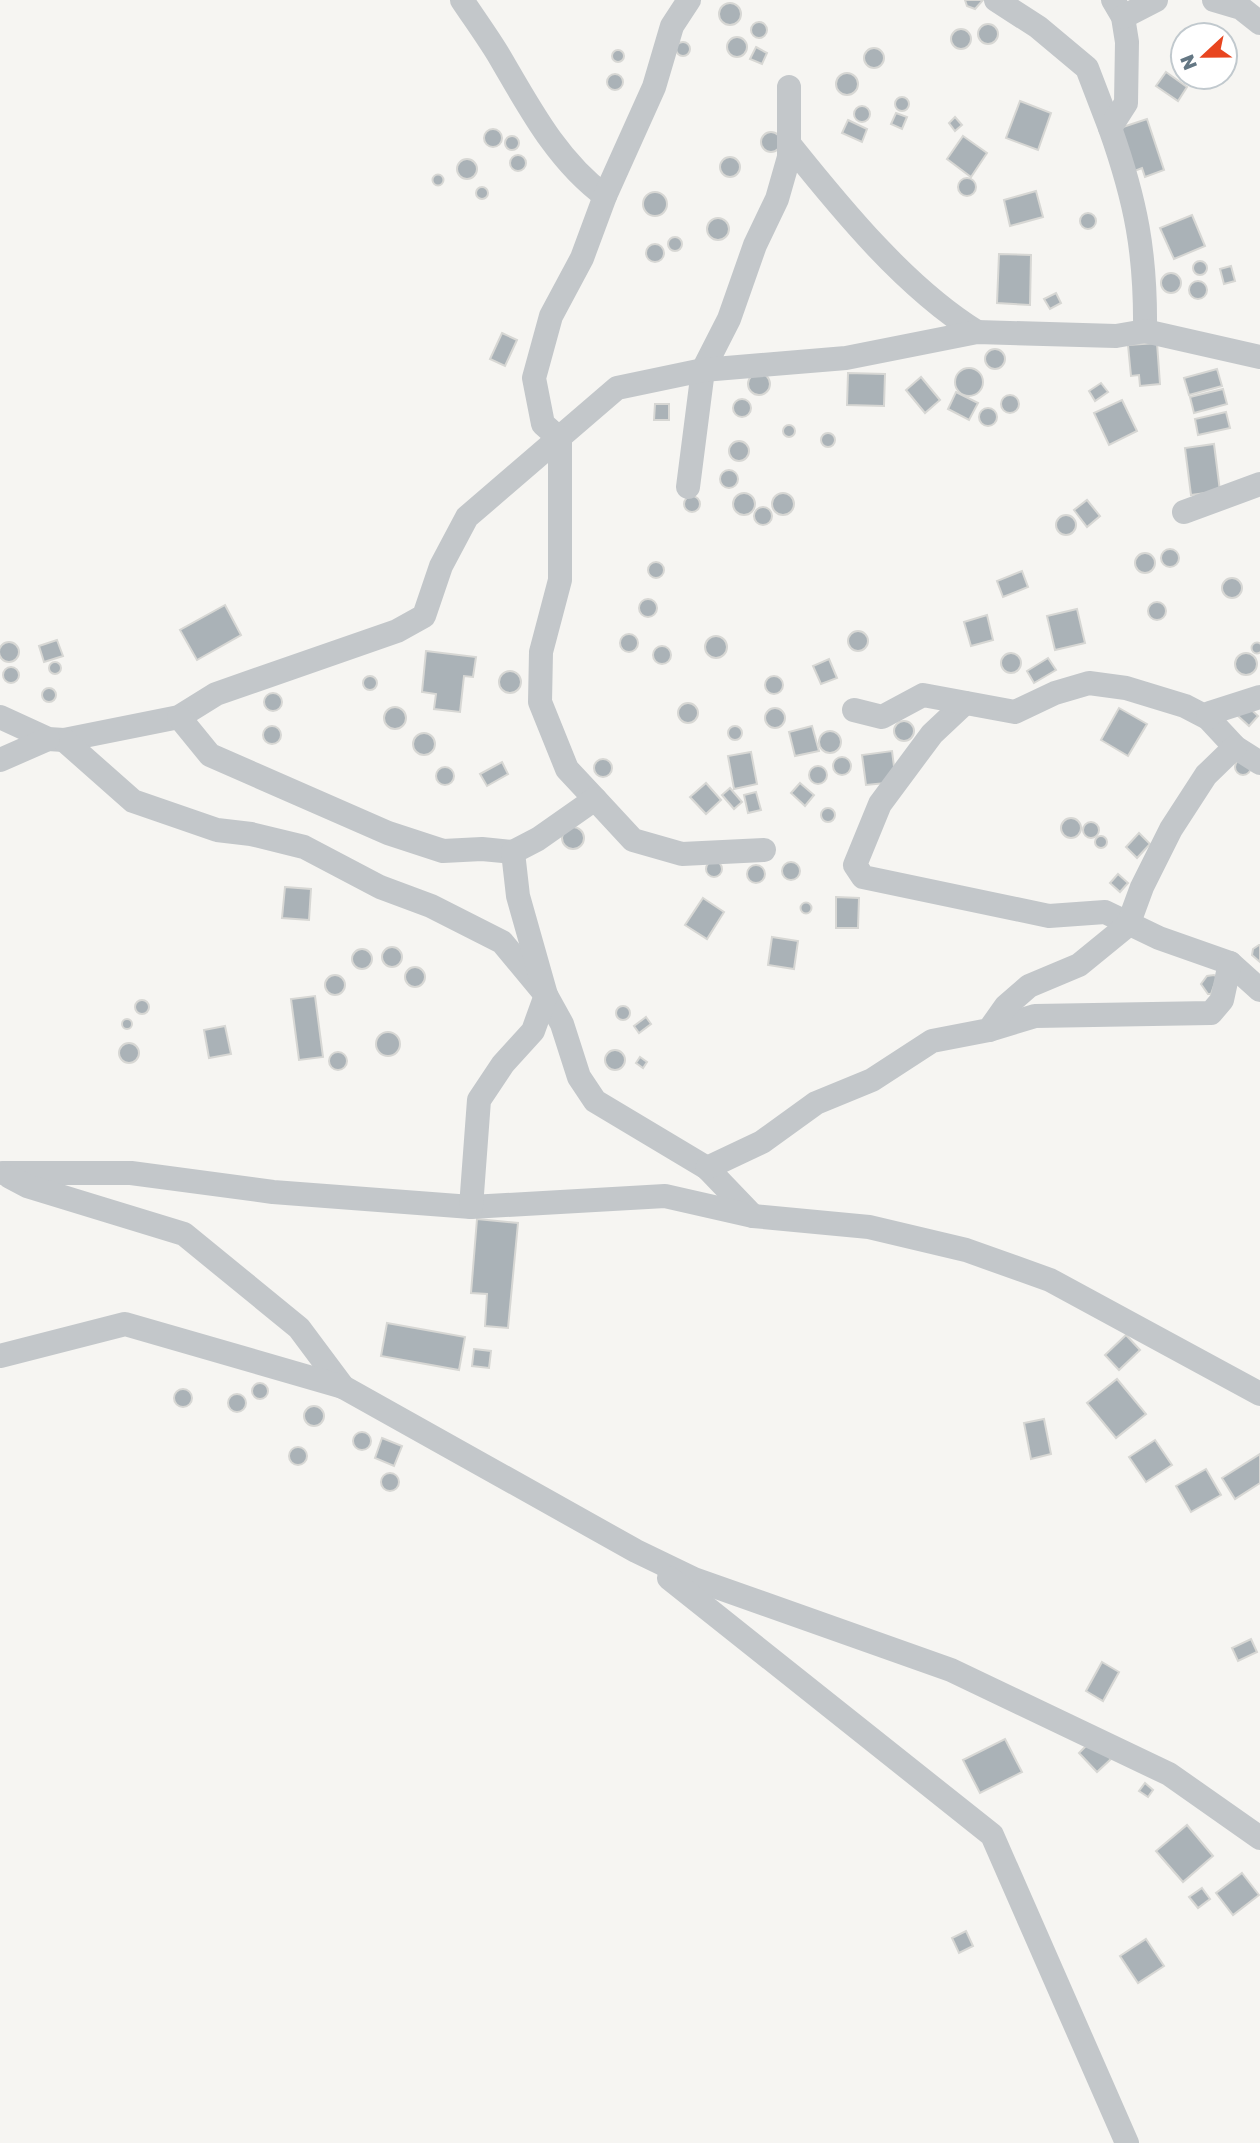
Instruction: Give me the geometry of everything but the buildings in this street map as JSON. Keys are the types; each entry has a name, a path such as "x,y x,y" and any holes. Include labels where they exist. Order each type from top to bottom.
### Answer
{"street":[{"path":"462,0 498,54 525,106 586,182 605,196"},
{"path":"689,0 672,26 654,87 605,196 582,258 551,316 534,378 543,424 560,439 560,580 541,652 540,702 567,769 633,840 682,854 764,850"},
{"path":"996,0 1038,27 1087,68 1131,187 1140,232 1145,290 1144,331"},
{"path":"1110,128 1126,103 1128,42 1118,9 1156,0"},
{"path":"1213,0 1241,8 1260,23"},
{"path":"688,486 703,370 729,319 755,245 777,199 790,145 789,87"},
{"path":"790,145 837,201 943,311 977,332"},
{"path":"0,760 56,739 179,717 216,694 386,636 425,616 441,566 467,517 617,388 703,370 846,358 977,332 1116,336 1144,331 1260,357"},
{"path":"1184,512 1260,484"},
{"path":"853,710 882,717 923,695 1014,712 1055,693 1089,683 1126,688 1185,706 1208,718 1234,747 1260,763"},
{"path":"1208,718 1210,713 1260,697"},
{"path":"965,704 932,734 880,804 855,864 863,877 1049,916 1105,912 1128,925 1230,963 1260,990"},
{"path":"0,717 56,739 133,801 217,830 251,834 304,847 380,887 431,906 502,942 546,995 562,1024 579,1077 595,1101 707,1168 753,1216"},
{"path":"179,717 210,755 388,833 443,851 482,849 513,852 538,839 594,799"},
{"path":"989,1030 1006,1006 1029,986 1079,965 1128,925 1142,887 1171,829 1206,775 1234,747"},
{"path":"471,1207 479,1100 503,1064 533,1031 546,995 518,896 513,852"},
{"path":"707,1168 761,1142 816,1103 872,1080 932,1041 989,1030 1035,1016 1211,1013 1222,999 1230,963"},
{"path":"1,1173 131,1173 273,1192 471,1207 665,1196 753,1216 869,1227 966,1250 1050,1280 1260,1394"},
{"path":"1,1173 27,1186 184,1234 299,1328 343,1387"},
{"path":"0,1356 125,1324 343,1387 636,1551 694,1579 951,1670 1169,1774 1260,1838"},
{"path":"636,1551 992,1835 1128,2143"}]}
